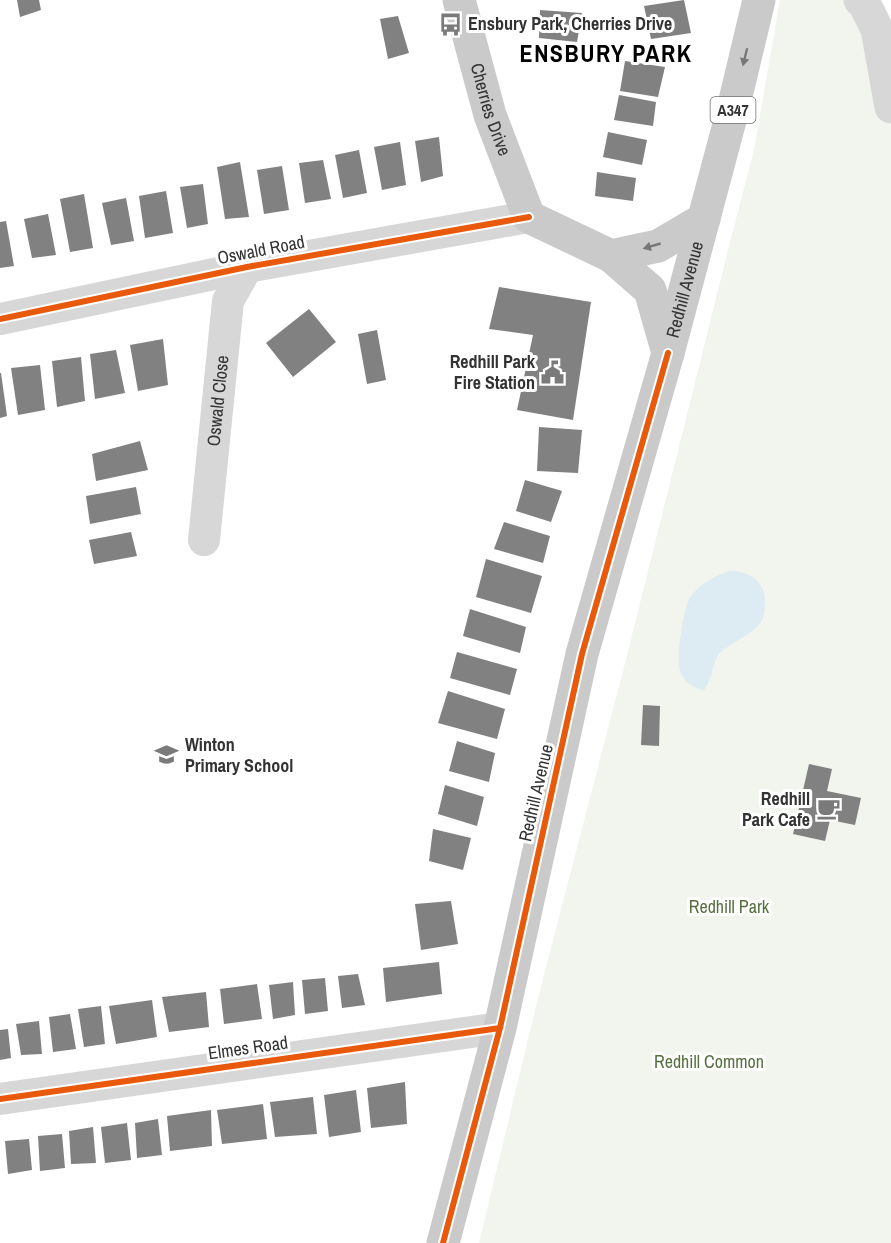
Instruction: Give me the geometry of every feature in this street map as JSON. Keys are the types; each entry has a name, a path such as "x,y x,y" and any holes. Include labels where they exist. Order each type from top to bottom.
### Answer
{"main road":[{"name":"Cherries Drive","path":"459,0 490,116 529,217"},
{"name":"Redhill Avenue","path":"443,1243 500,1028 582,654 668,353 732,113 759,0"},
{"path":"529,217 611,256 650,290 668,353"},
{"path":"611,256 658,246 704,219"}],"street":[{"path":"860,0 864,3 877,29 886,56 891,107"},
{"name":"Oswald Road","path":"0,319 247,267 529,217"},
{"name":"Oswald Close","path":"204,540 228,301 247,267"},
{"name":"Elmes Road","path":"0,1098 500,1028"}],"green space":[{"name":"Redhill Common","path":"780,0 855,0 891,107 891,1243 479,1243 537,1002 754,150"}],"shaded area":[{"path":"730,571 744,573 760,584 765,596 764,615 752,631 721,652 704,690 686,681 680,670 680,644 685,611 691,596 699,588"}],"building":[{"path":"17,0 39,0 41,10 20,17"},
{"path":"684,0 691,33 651,39 644,6"},
{"path":"540,10 582,13 577,42 539,38"},
{"path":"398,16 409,53 388,59 380,19"},
{"path":"625,61 665,67 658,97 620,91"},
{"path":"619,95 656,102 653,126 614,120"},
{"path":"608,132 647,140 642,165 603,157"},
{"path":"439,137 443,176 421,182 415,141"},
{"path":"400,142 406,185 382,190 374,147"},
{"path":"359,150 367,193 343,198 335,155"},
{"path":"323,160 331,199 305,203 299,163"},
{"path":"240,162 249,217 225,219 217,167"},
{"path":"282,166 289,210 264,214 257,170"},
{"path":"597,172 636,178 633,201 595,196"},
{"path":"203,184 208,224 187,228 180,187"},
{"path":"166,191 173,233 145,238 139,196"},
{"path":"84,194 93,248 70,252 60,199"},
{"path":"126,198 134,241 111,245 102,203"},
{"path":"48,214 56,255 32,258 24,219"},
{"path":"6,221 14,266 0,268 0,222"},
{"name":"Redhill Park Fire Station","path":"499,287 591,302 573,420 517,410 533,335 489,329"},
{"path":"309,309 336,342 293,377 266,343"},
{"path":"377,330 386,380 367,384 358,334"},
{"path":"163,339 168,385 138,391 130,345"},
{"path":"116,350 125,393 95,399 90,354"},
{"path":"81,357 85,401 57,407 52,361"},
{"path":"40,365 45,410 18,415 11,368"},
{"path":"0,373 7,416 0,418"},
{"path":"539,427 582,430 578,473 537,471"},
{"path":"140,441 148,470 96,481 92,454"},
{"path":"525,480 562,491 551,522 516,511"},
{"path":"136,487 141,514 90,524 86,496"},
{"path":"504,522 550,536 543,563 494,549"},
{"path":"131,532 137,556 94,564 89,540"},
{"path":"486,559 542,576 531,613 476,597"},
{"path":"470,609 526,627 520,653 463,636"},
{"path":"457,652 517,669 510,695 450,678"},
{"path":"448,691 505,709 497,739 438,723"},
{"path":"643,705 660,706 659,746 641,745"},
{"path":"457,741 495,753 489,782 449,771"},
{"name":"Redhill Park Cafe","path":"809,764 832,769 827,791 861,798 855,825 830,820 825,841 793,834"},
{"path":"445,785 484,797 477,826 438,814"},
{"path":"433,829 471,838 463,870 429,861"},
{"path":"451,901 458,944 421,950 415,904"},
{"path":"439,962 442,994 386,1002 383,968"},
{"path":"358,974 365,1005 342,1008 338,976"},
{"path":"325,978 328,1011 305,1014 302,980"},
{"path":"293,982 295,1015 273,1019 269,985"},
{"path":"257,984 262,1019 224,1024 220,989"},
{"path":"206,992 209,1027 169,1032 162,997"},
{"path":"152,1000 157,1037 116,1044 109,1006"},
{"path":"101,1006 105,1044 84,1047 78,1009"},
{"path":"70,1014 76,1049 53,1052 49,1017"},
{"path":"39,1021 42,1054 21,1055 16,1024"},
{"path":"8,1029 11,1058 0,1060 0,1030"},
{"path":"405,1082 407,1124 371,1128 367,1088"},
{"path":"356,1090 361,1132 329,1137 324,1095"},
{"path":"313,1097 317,1134 275,1137 270,1102"},
{"path":"263,1104 267,1139 222,1144 217,1110"},
{"path":"211,1110 212,1146 170,1151 167,1116"},
{"path":"158,1119 162,1155 137,1158 135,1123"},
{"path":"127,1123 131,1160 105,1163 101,1127"},
{"path":"93,1127 96,1163 71,1164 69,1131"},
{"path":"62,1134 65,1168 40,1171 38,1136"},
{"path":"29,1139 32,1170 8,1174 5,1141"}],"cycle path":[{"path":"0,319 247,267 529,217"},
{"path":"443,1243 500,1028 582,654 668,353"},
{"path":"0,1099 500,1028"}],"place":[{"name":"Ensbury Park, Cherries Drive","path":"450,24"},
{"name":"Redhill Park Fire Station","path":"553,372"},
{"name":"Winton Primary School","path":"167,755"},
{"name":"Redhill Park Cafe","path":"828,809"}],"district":[{"name":"ENSBURY PARK","path":"606,54"}],"park label":[{"name":"Redhill Park","path":"729,907"}]}
